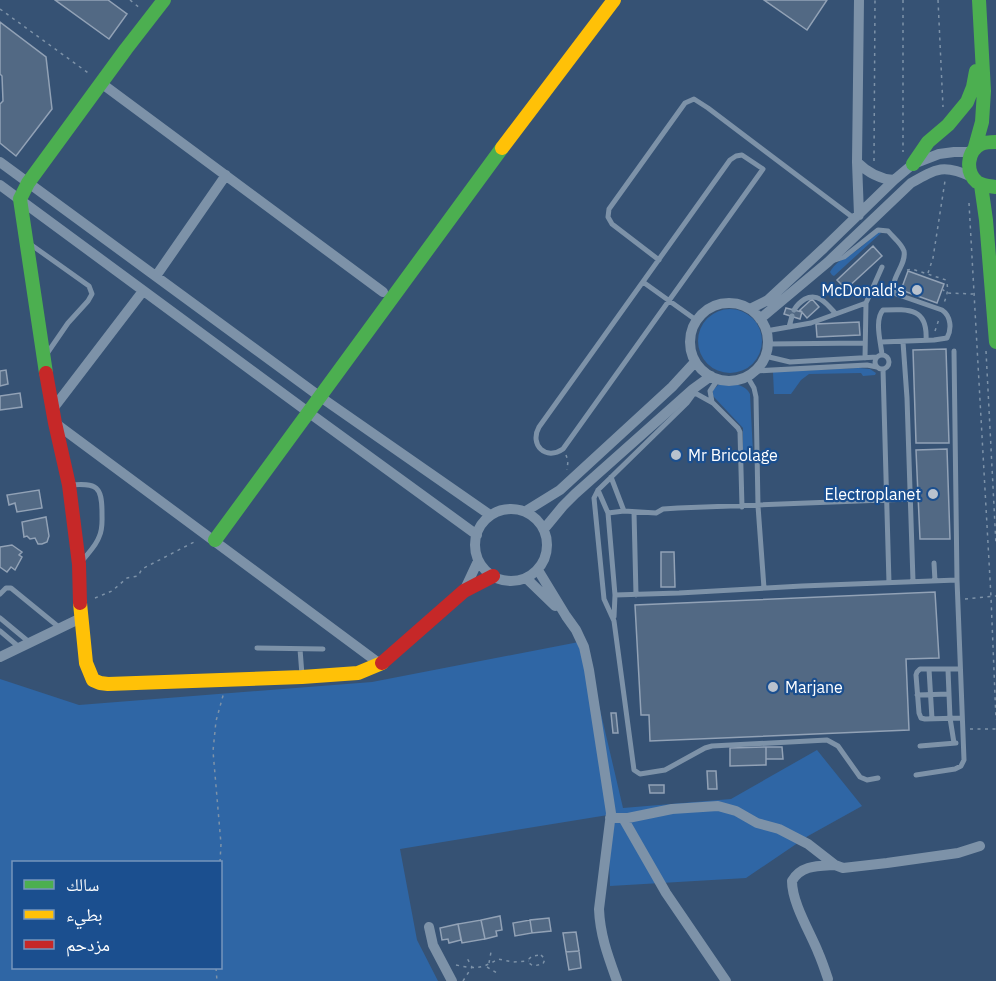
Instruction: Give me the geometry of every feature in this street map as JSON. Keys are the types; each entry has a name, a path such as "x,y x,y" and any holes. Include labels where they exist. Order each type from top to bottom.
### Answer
{"street":[{"path":"164,0 101,82 28,183 20,199 43,358 53,416 69,485 79,564 81,618 88,669 93,680 108,684 358,673 380,663 464,591 493,576"},
{"path":"214,540 399,291 484,172 614,0"},
{"path":"857,217 859,0"},
{"path":"979,0 984,91 982,122 968,164 969,171 977,181 986,220 991,343"},
{"path":"750,309 768,300 857,217 894,180 908,161 948,125 968,102 982,49"},
{"path":"101,82 383,292"},
{"path":"908,161 939,154 974,150 986,142 996,142"},
{"path":"0,162 319,396 490,515"},
{"path":"858,162 879,177 894,180"},
{"path":"760,319 828,262 911,183 927,174 944,168 957,170 992,188 996,187"},
{"path":"156,276 226,175"},
{"path":"0,185 477,535"},
{"path":"53,416 143,291"},
{"path":"739,304 750,309 760,319 766,331 768,344 765,357 751,373 735,380 723,380 702,370 695,362 690,341 696,320 704,311 715,305 739,304"},
{"path":"526,512 560,490 672,387 695,362"},
{"path":"544,529 575,494 694,391 714,377"},
{"path":"53,416 214,540 380,663"},
{"path":"514,508 526,512 534,516 544,529 548,540 545,560 538,570 526,578 518,581 501,580 483,568 478,561 475,545 478,528 490,515 504,509 514,508"},
{"path":"464,591 478,561"},
{"path":"538,570 576,630 584,647 610,804 599,909 600,924 602,939 617,981"},
{"path":"526,578 566,616"},
{"path":"0,657 81,618"},
{"path":"610,818 623,818 672,809 718,806 736,811 757,823 779,829 808,843 835,865 843,868 958,853 980,846"},
{"path":"623,818 666,893 726,981"},
{"path":"828,979 805,925 793,892 792,881 799,872 805,869 835,865"},
{"path":"429,927 433,945 452,981"}],"lane":[{"path":"659,260 612,224 608,217 609,208 685,103 694,99 857,217"},
{"path":"739,155 744,156 763,169 563,448 555,453 542,451 536,440 537,431 659,260 733,158 739,155"},
{"path":"828,262 844,257 878,230 888,231 904,249 904,256 893,286 896,294 942,310 949,320 950,333 947,338 880,342"},
{"path":"26,241 86,283 92,294 43,358"},
{"path":"865,358 866,303 882,267"},
{"path":"644,282 696,320"},
{"path":"789,327 793,313 801,301 810,297 816,296 824,301 835,313"},
{"path":"766,331 811,323 866,303"},
{"path":"890,583 880,368 875,362 880,356 878,317 883,310 905,310 920,316 924,320 927,338"},
{"path":"903,342 913,581"},
{"path":"768,344 864,343"},
{"path":"916,775 958,768 964,760 957,580 954,351"},
{"path":"764,588 758,506 756,397 751,373 867,365 880,368 888,366 889,363 887,358 880,356 790,362 765,357"},
{"path":"713,403 710,391 714,377"},
{"path":"614,621 604,599 594,503 595,493 687,403 694,391 713,403 740,432 742,507"},
{"path":"611,477 624,512"},
{"path":"69,485 85,484 97,488 102,497 102,528 99,538 79,564"},
{"path":"598,490 608,513 615,595 614,621 634,770 640,774 665,770 712,746 827,740 838,746 860,777 867,780 878,778"},
{"path":"608,513 656,513 663,509 910,499"},
{"path":"634,512 636,595"},
{"path":"934,563 936,581"},
{"path":"615,595 957,580"},
{"path":"0,594 6,588 11,588 60,628"},
{"path":"0,618 24,645"},
{"path":"0,631 24,645"},
{"path":"257,648 323,649"},
{"path":"300,649 302,676"},
{"path":"960,669 920,669 916,675 920,716 923,719 962,718"},
{"path":"929,669 932,719"},
{"path":"948,670 950,718 954,743"},
{"path":"917,694 949,694"},
{"path":"920,746 963,743"}],"path":[{"path":"130,0 151,16"},
{"path":"875,0 873,154 874,168 881,173 879,177"},
{"path":"903,0 908,161"},
{"path":"938,0 943,110"},
{"path":"0,9 101,82"},
{"path":"928,274 933,258 945,180"},
{"path":"974,209 970,200 996,720"},
{"path":"900,267 906,271 912,269 946,280 948,286 942,310 934,333 927,338"},
{"path":"942,289 947,293 974,294"},
{"path":"991,343 996,545"},
{"path":"563,448 568,461 566,473"},
{"path":"95,598 112,591 127,578 138,576 142,569 197,540"},
{"path":"958,600 996,596"},
{"path":"220,861 221,844 213,752 216,721 227,680"},
{"path":"962,729 996,729"},
{"path":"488,965 491,952"},
{"path":"541,955 546,961 533,966 529,961 531,956 541,955"},
{"path":"467,958 472,967"},
{"path":"441,962 472,967 488,965 500,959 513,962 529,961"},
{"path":"488,965 496,973"},
{"path":"463,981 472,967"}],"shaded area":[{"path":"878,232 881,233 834,276 832,275 830,272 836,264 860,248"},
{"path":"724,309 736,309 753,318 760,329 762,341 760,353 753,364 736,373 724,373 712,368 703,359 698,347 698,335 703,323 712,314"},
{"path":"870,369 876,373 863,376 861,373 809,374 801,380 791,394 774,394 773,372"},
{"path":"719,384 744,387 750,394 753,453 743,453 743,428 713,396 713,390"},
{"path":"584,641 623,808 731,799 817,750 862,806 808,836 746,878 610,886 608,815 400,849 417,940 438,981 0,981 0,679 79,705 372,682"}],"building":[{"path":"55,0 108,0 127,14 109,39"},
{"path":"764,0 827,0 807,30"},
{"path":"0,22 46,57 52,109 16,156 0,143 0,104 3,101 0,74"},
{"path":"873,246 882,256 846,289 837,280"},
{"path":"908,271 944,284 937,303 901,290"},
{"path":"812,299 819,307 807,318 800,310"},
{"path":"786,308 802,312 800,319 784,314"},
{"path":"859,322 860,335 817,337 816,324"},
{"path":"946,349 949,443 916,443 913,350"},
{"path":"6,370 8,384 0,386 0,371"},
{"path":"20,393 22,407 0,410 0,396"},
{"name":"Electroplanet","path":"947,449 950,539 920,539 916,450"},
{"path":"39,490 42,508 17,512 15,503 9,505 7,495"},
{"path":"46,517 49,536 47,542 38,544 35,538 24,537 22,522"},
{"path":"12,545 22,552 19,555 22,557 15,570 11,567 7,572 0,567 0,547"},
{"path":"661,552 674,552 675,587 661,587"},
{"name":"Marjane","path":"935,592 939,658 906,659 909,730 650,741 649,715 641,715 635,605"},
{"path":"611,713 616,713 618,733 613,733"},
{"path":"766,747 782,747 783,759 766,759"},
{"path":"766,747 766,765 730,766 730,748"},
{"path":"707,771 716,771 717,789 708,789"},
{"path":"649,785 664,785 664,793 650,793"},
{"path":"500,916 502,930 496,931 497,936 485,939 481,920"},
{"path":"549,918 551,931 532,933 530,920"},
{"path":"481,920 485,939 462,943 458,924"},
{"path":"530,920 532,933 515,936 513,923"},
{"path":"458,924 461,940 449,943 448,939 442,940 440,928"},
{"path":"576,932 579,951 566,952 563,933"},
{"path":"579,951 581,968 569,970 566,952"}],"traffic: fast":[{"path":"46,373 20,199 28,183 164,0"},
{"path":"975,147 982,122 984,91 979,0"},
{"path":"913,164 928,142 948,125 967,102 976,71"},
{"path":"996,142 983,143 976,147 969,162 971,173 977,182 996,187"},
{"path":"215,540 502,148"},
{"path":"981,185 996,342"}],"traffic: slow":[{"path":"502,148 614,0"},
{"path":"80,603 86,663 93,680 100,683 302,677 358,673 382,663"}],"traffic: jam":[{"path":"46,373 69,485 79,564 80,603"},
{"path":"382,663 464,591 493,576"}],"place":[{"name":"McDonald's","path":"917,290"},
{"name":"Mr Bricolage","path":"676,455"},
{"name":"Electroplanet","path":"933,494"},
{"name":"Marjane","path":"773,687"}]}
